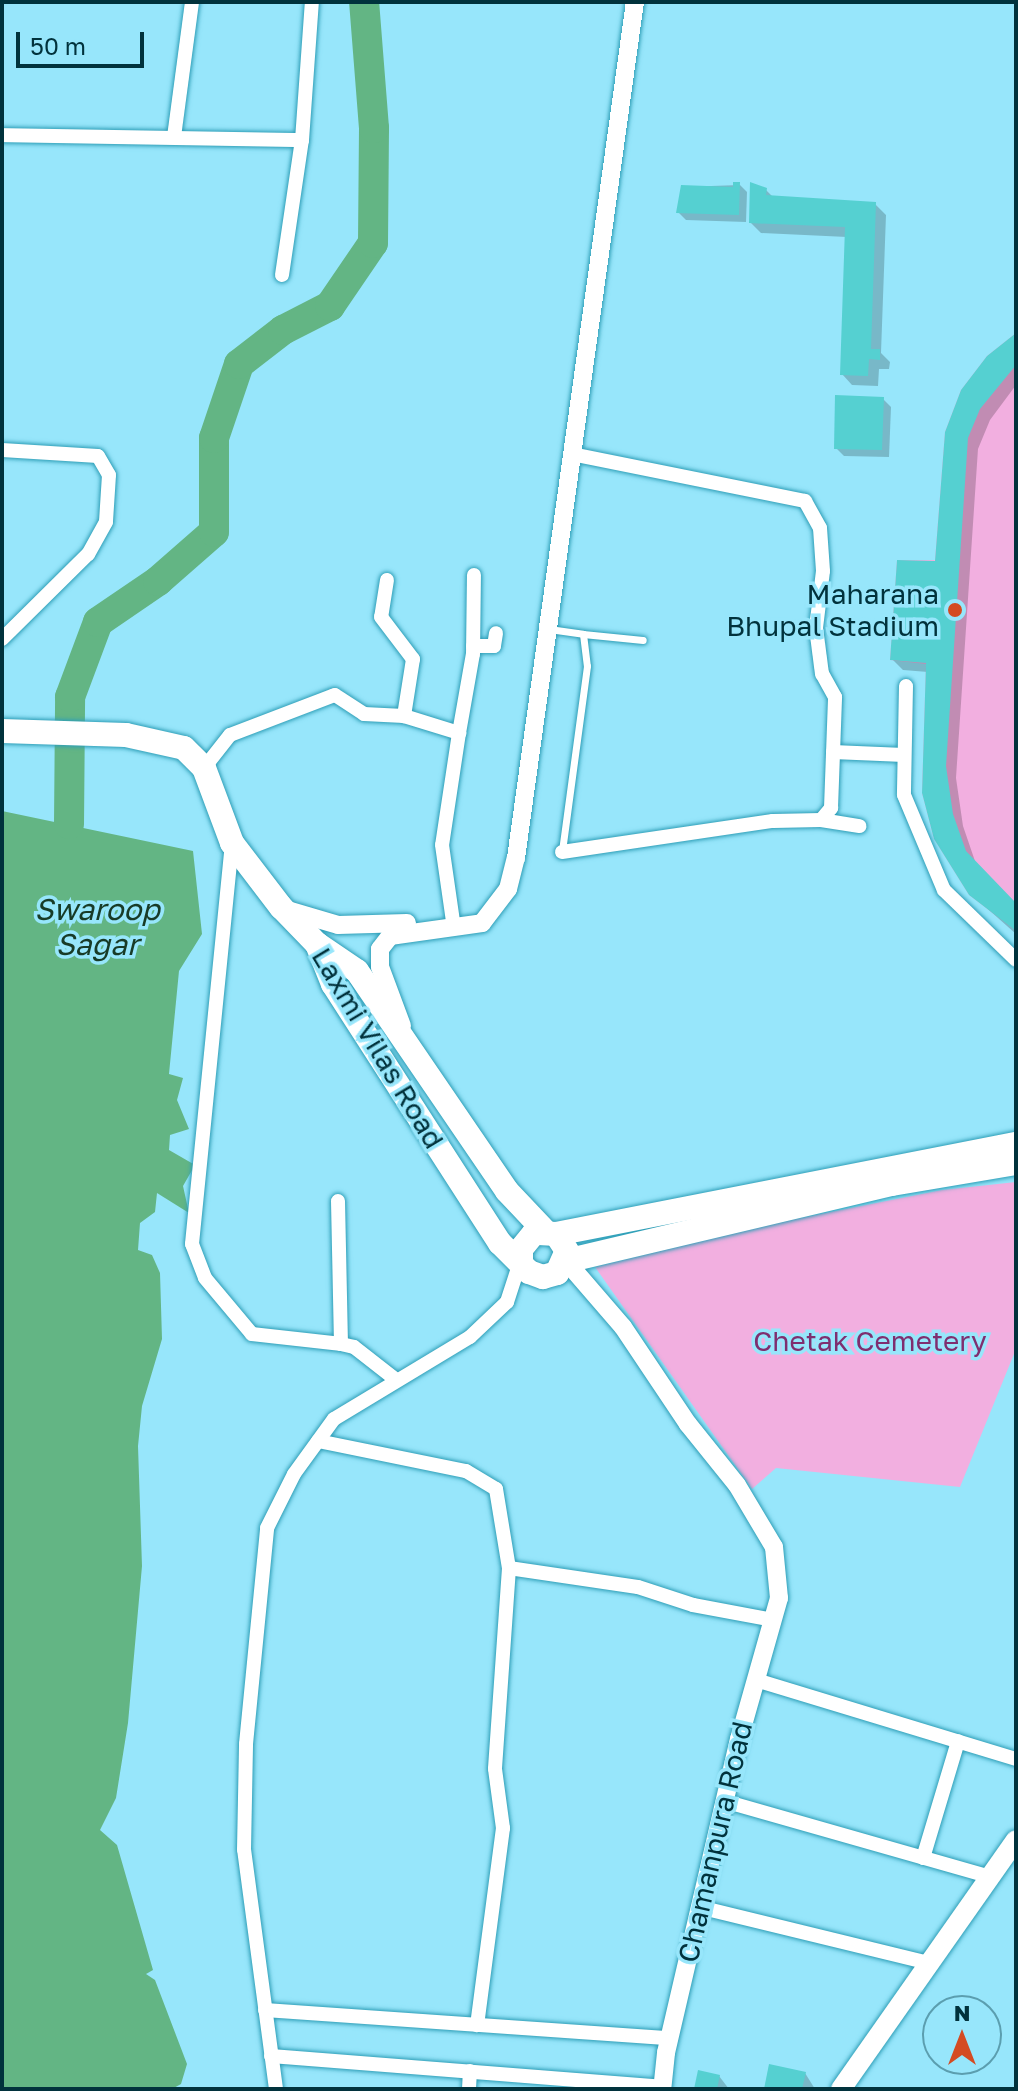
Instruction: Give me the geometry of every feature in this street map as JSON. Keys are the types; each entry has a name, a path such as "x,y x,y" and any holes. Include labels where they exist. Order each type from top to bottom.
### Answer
{"highway":[{"path":"2,731 156,738 184,748 204,768"},
{"name":"Laxmi Vilas Road","path":"204,768 232,843 281,907 317,944 333,984 500,1243 521,1259 529,1272 543,1277 557,1273 566,1261"},
{"path":"317,944 357,971 507,1191 563,1241 566,1261 892,1184 1016,1163"},
{"path":"521,1259 526,1239 550,1232 1016,1144"}],"main road":[{"path":"841,2089 1016,1840"}],"street":[{"path":"174,137 192,2"},
{"path":"282,275 302,140 312,2"},
{"path":"415,1058 380,967 380,949 390,936 482,923 496,908 516,858 635,2"},
{"path":"2,135 302,140"},
{"path":"2,450 98,456 109,475 106,522 88,554 2,639"},
{"path":"572,454 805,501 820,528 823,571 816,628 822,674 835,697 831,808 821,820"},
{"path":"453,921 442,845 473,646 474,575"},
{"path":"387,580 381,617 413,659 404,716"},
{"path":"473,646 494,646 496,633"},
{"path":"906,686 904,795 944,890 1016,960"},
{"path":"204,768 230,735 335,695 364,714 404,716 459,733"},
{"path":"833,752 904,755"},
{"path":"562,852 773,821 821,820 860,826"},
{"path":"232,843 192,1244 205,1278 252,1334 354,1347 395,1379"},
{"path":"281,907 338,925 453,921 496,908"},
{"path":"338,1201 341,1344"},
{"path":"276,2089 244,1850 246,1744 267,1528 334,1419 395,1379 470,1337 507,1302 521,1259"},
{"name":"Chamanpura Road","path":"566,1261 623,1327 688,1424 737,1485 774,1547 779,1598 724,1801 669,2038 662,2088"},
{"path":"318,1441 466,1471 496,1489 509,1568 495,1769 503,1828 477,2025"},
{"path":"509,1568 638,1587 693,1605 773,1620"},
{"path":"756,1680 1016,1759"},
{"path":"923,1858 958,1741"},
{"path":"724,1801 990,1877"},
{"path":"699,1907 929,1963"},
{"path":"265,2010 669,2038"},
{"path":"271,2056 662,2088"},
{"path":"469,2089 470,2071"}],"lane":[{"path":"549,629 643,640"},
{"path":"562,852 587,666 583,634"}],"green space":[{"name":"Maharana Bhupal Stadium","path":"1016,333 1016,931 969,895 934,839 922,793 926,664 890,660 897,560 935,560 945,432 961,390 987,356"},
{"name":"Chetak Cemetery","path":"1016,1182 1016,1349 960,1487 776,1468 752,1489 595,1267 754,1227 942,1190"}],"water":[{"name":"Swaroop Sagar","path":"2,811 193,851 202,934 179,971 169,1074 183,1078 177,1100 189,1129 170,1135 169,1150 195,1165 183,1186 189,1213 157,1193 155,1212 140,1223 138,1250 152,1255 160,1273 162,1339 142,1406 138,1446 142,1566 128,1723 116,1798 100,1830 117,1845 153,1970 146,1974 155,1980 187,2064 181,2084 172,2089 2,2089"}],"building":[{"path":"733,182 740,182 739,215 676,213 681,185 733,187"},
{"path":"750,182 767,188 766,195 876,202 871,349 880,349 880,360 869,359 868,376 840,375 845,227 749,223"},
{"path":"1016,333 1016,365 980,409 968,438 946,766 953,814 966,851 1016,903 1016,931 969,895 934,839 922,793 926,663 890,660 897,560 935,561 945,432 961,390 987,356"},
{"path":"835,395 884,397 882,450 834,449"},
{"path":"769,2064 806,2072 802,2089 764,2089"},
{"path":"698,2070 720,2075 717,2089 694,2089"}],"waterway":[{"path":"69,824 70,697 98,622 158,581 214,532 214,438 239,364 283,330 330,306 373,243 374,128 364,2"}],"place":[{"name":"Maharana Bhupal Stadium","path":"955,610"}]}
